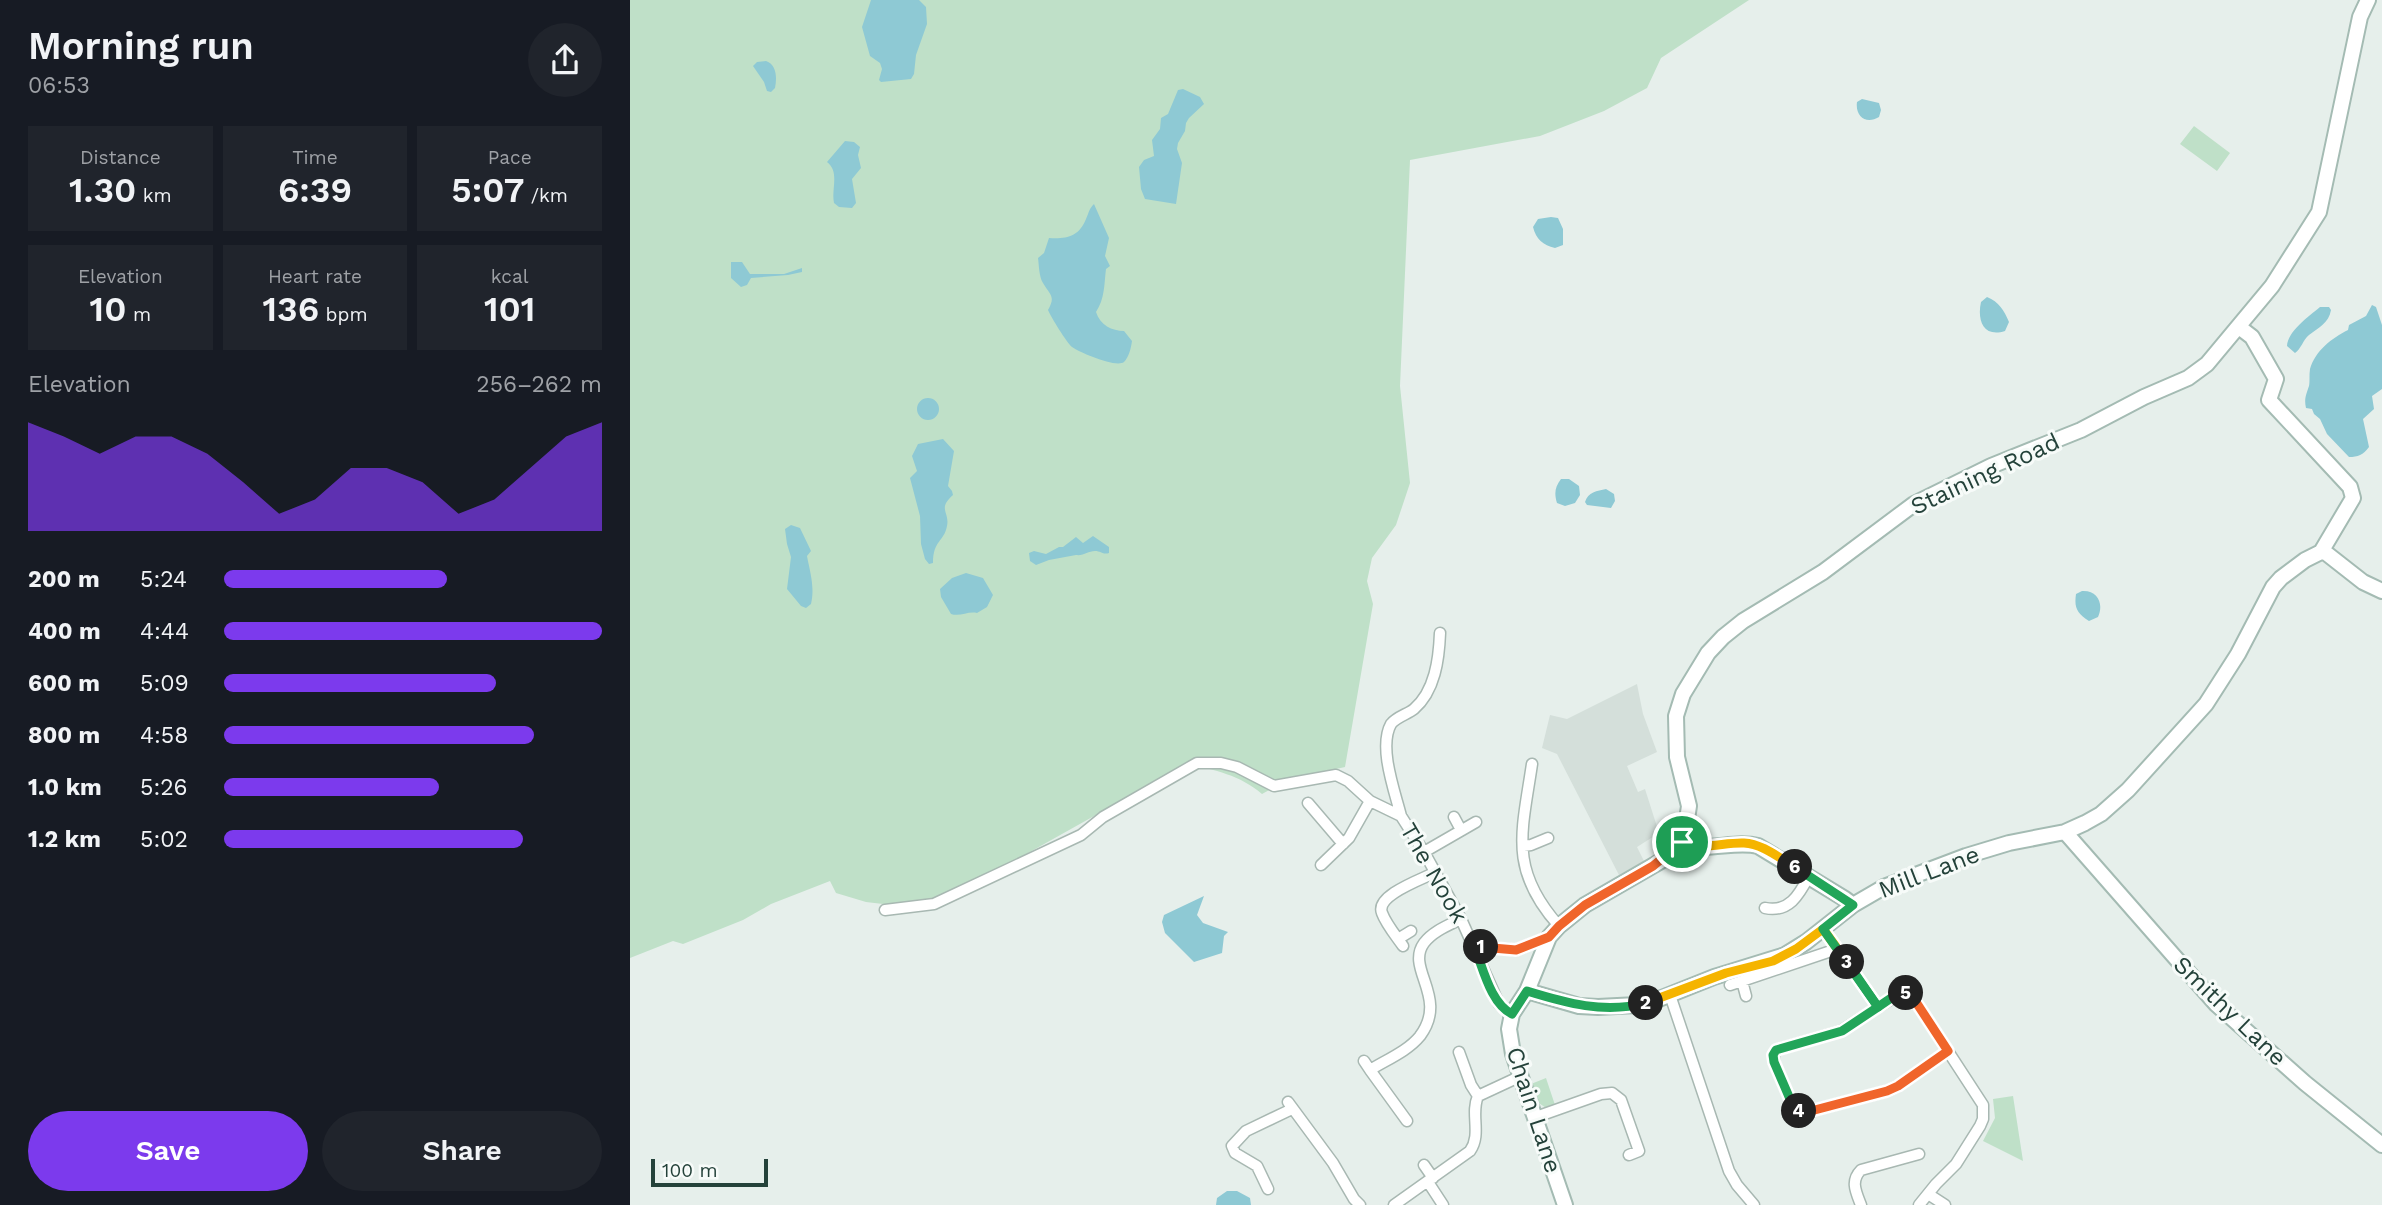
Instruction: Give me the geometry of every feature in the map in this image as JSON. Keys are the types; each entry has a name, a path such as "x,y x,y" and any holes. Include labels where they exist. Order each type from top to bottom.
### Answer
{"street":[{"name":"Staining Road","path":"1682,842 1687,830 1689,806 1677,757 1676,716 1691,680 1708,653 1723,637 1743,621 1824,572 1914,504 1991,466 2081,430 2197,373 2217,355 2272,286 2319,212 2358,24 2368,0"},
{"path":"2239,327 2252,337 2276,379 2269,400 2350,487 2353,498 2321,552 2334,558 2363,582 2382,591"},
{"name":"Mill Lane","path":"1527,991 1579,1006 1598,1007 1637,1005 1670,995 1714,977 1773,961 1796,949 1853,905 1884,887 1958,858 2065,831 2101,814 2172,743 2206,704 2273,587 2290,569 2321,552"},
{"path":"1401,816 1388,764 1387,740 1391,724 1417,706 1430,686 1438,659 1440,633"},
{"name":"The Nook","path":"885,910 934,904 1081,835 1102,817 1198,762 1221,762 1237,766 1274,786 1336,775 1348,780 1370,801 1401,816 1461,919 1499,1004 1512,1014"},
{"path":"1532,764 1522,846 1524,866 1554,931"},
{"path":"1321,865 1353,832 1370,801"},
{"path":"1308,803 1343,844"},
{"path":"1454,817 1461,830"},
{"path":"1424,852 1476,822"},
{"name":"Smithy Lane","path":"2065,831 2216,1004 2305,1083 2382,1145"},
{"path":"1522,846 1548,838"},
{"path":"1474,946 1516,950 1554,931 1593,900 1661,860 1682,842 1695,846 1752,844 1765,849 1853,905"},
{"path":"1411,931 1400,942 1381,912 1384,900 1436,872"},
{"path":"1765,908 1776,910 1791,903 1809,876"},
{"path":"1407,1121 1367,1066 1410,1045 1420,1035 1429,1015 1431,1000 1419,966 1421,949 1433,935 1461,919"},
{"path":"1823,929 1878,1007"},
{"path":"1512,1014 1527,991 1554,931"},
{"path":"1730,985 1837,949"},
{"path":"1742,981 1746,996"},
{"path":"1919,1205 1956,1164 1983,1119 1984,1112 1980,1098 1910,995 1897,994 1842,1031 1776,1050 1773,1055 1793,1106 1797,1110 1807,1112 1887,1091 1948,1051"},
{"path":"1670,995 1729,1171 1754,1205"},
{"name":"Chain Lane","path":"1512,1014 1510,1038 1565,1205"},
{"path":"1459,1052 1468,1061 1471,1085 1478,1096"},
{"path":"1394,1205 1466,1156 1474,1146 1474,1106 1478,1096 1521,1076"},
{"path":"1536,1117 1601,1094 1612,1093 1625,1107 1639,1151 1629,1155"},
{"path":"1268,1189 1257,1166 1235,1153 1232,1146 1246,1131 1290,1105 1360,1205"},
{"path":"1861,1205 1854,1185 1856,1175 1867,1168 1914,1155 1912,1169"},
{"path":"1424,1165 1443,1205"},
{"path":"1928,1194 1945,1205"}],"shaded area":[{"path":"1637,684 1643,714 1657,752 1627,766 1638,792 1645,789 1659,833 1637,847 1644,861 1619,875 1557,754 1542,748 1550,715 1567,719"}],"green space":[{"path":"630,0 1749,0 1661,58 1647,88 1604,111 1540,136 1410,160 1400,386 1410,483 1396,525 1372,558 1367,581 1373,604 1345,767 1287,780 1262,794 1236,778 1187,764 1005,866 931,900 900,906 866,902 836,893 830,881 771,904 743,920 683,944 673,941 630,958"},
{"path":"2194,126 2230,153 2217,171 2180,144"},
{"path":"1546,1078 1555,1105 1546,1108 1536,1101 1531,1084"},
{"path":"2013,1096 2023,1161 1983,1141 1995,1118 1993,1099"}],"water":[{"path":"871,0 919,0 926,7 927,24 911,79 879,80 882,69 880,63 870,56 862,27"},
{"path":"766,61 772,65 775,72 775,88 771,92 767,91 753,66 757,62"},
{"path":"1183,89 1200,97 1204,104 1189,118 1178,143 1177,149 1182,163 1176,204 1145,199 1139,167 1144,160 1154,156 1152,140 1160,129 1161,118 1168,114 1178,90"},
{"path":"1862,99 1879,103 1879,117 1870,120 1862,118 1857,102"},
{"path":"845,141 854,142 860,147 858,155 861,168 852,179 856,203 852,208 839,207 834,203 834,176 827,162"},
{"path":"1094,204 1109,238 1105,256 1110,266 1106,269 1103,296 1096,312 1103,324 1124,331 1132,341 1127,358 1120,363 1098,359 1070,345 1048,310 1052,298 1040,274 1038,258 1044,253 1049,238 1066,237 1080,230"},
{"path":"1558,218 1563,229 1563,245 1555,248 1541,241 1533,227 1538,219"},
{"path":"731,262 742,262 750,274 784,274 802,268 802,272 751,278 747,285 741,287 731,278"},
{"path":"1987,297 1998,304 2005,314 2009,322 2005,331 1991,332 1983,326 1980,309 1981,302"},
{"path":"2372,305 2376,307 2382,325 2382,389 2372,396 2374,409 2363,419 2369,447 2360,455 2349,457 2327,434 2312,409 2306,408 2305,402 2310,369 2316,356 2330,341 2348,330 2349,325 2366,316"},
{"path":"2320,307 2329,307 2331,310 2328,318 2307,337 2295,353 2287,346 2288,340 2299,325"},
{"path":"924,398 932,398 939,405 939,413 932,420 924,420 917,413 917,405"},
{"path":"943,439 954,451 948,486 953,495 945,507 946,531 937,545 933,563 929,564 921,544 920,516 910,478 917,471 912,456 918,444"},
{"path":"1561,479 1569,479 1579,486 1580,495 1575,503 1565,506 1557,503 1556,490"},
{"path":"1606,489 1614,494 1615,501 1611,508 1587,505 1586,499 1591,494"},
{"path":"791,525 800,528 811,551 807,556 812,580 812,598 811,604 806,608 801,606 787,589 791,557 785,529"},
{"path":"1093,536 1109,547 1109,553 1093,551 1036,565 1030,561 1029,553 1034,551 1046,554 1063,547 1076,537 1083,543"},
{"path":"966,573 983,578 993,595 987,607 977,613 951,614 941,597 940,589 952,578"},
{"path":"2082,591 2096,595 2100,603 2098,617 2089,621 2076,607 2076,594"},
{"path":"1204,896 1197,915 1203,923 1228,932 1224,936 1222,953 1194,962 1165,933 1162,922 1164,915"},
{"path":"1227,1191 1237,1191 1250,1198 1251,1205 1216,1205 1217,1198"}],"route":[{"path":"1682,842 1653,866 1585,905 1549,937 1516,950 1474,946 1504,1010 1512,1014 1527,991 1583,1006 1616,1008 1637,1005 1726,973 1773,961 1796,949 1823,929 1865,986 1878,1007 1842,1031 1776,1050 1773,1055 1774,1062 1797,1110 1807,1112 1887,1091 1948,1051 1910,995 1897,994 1878,1007 1823,929 1853,905 1758,846 1744,843 1689,846 1682,842"}]}
